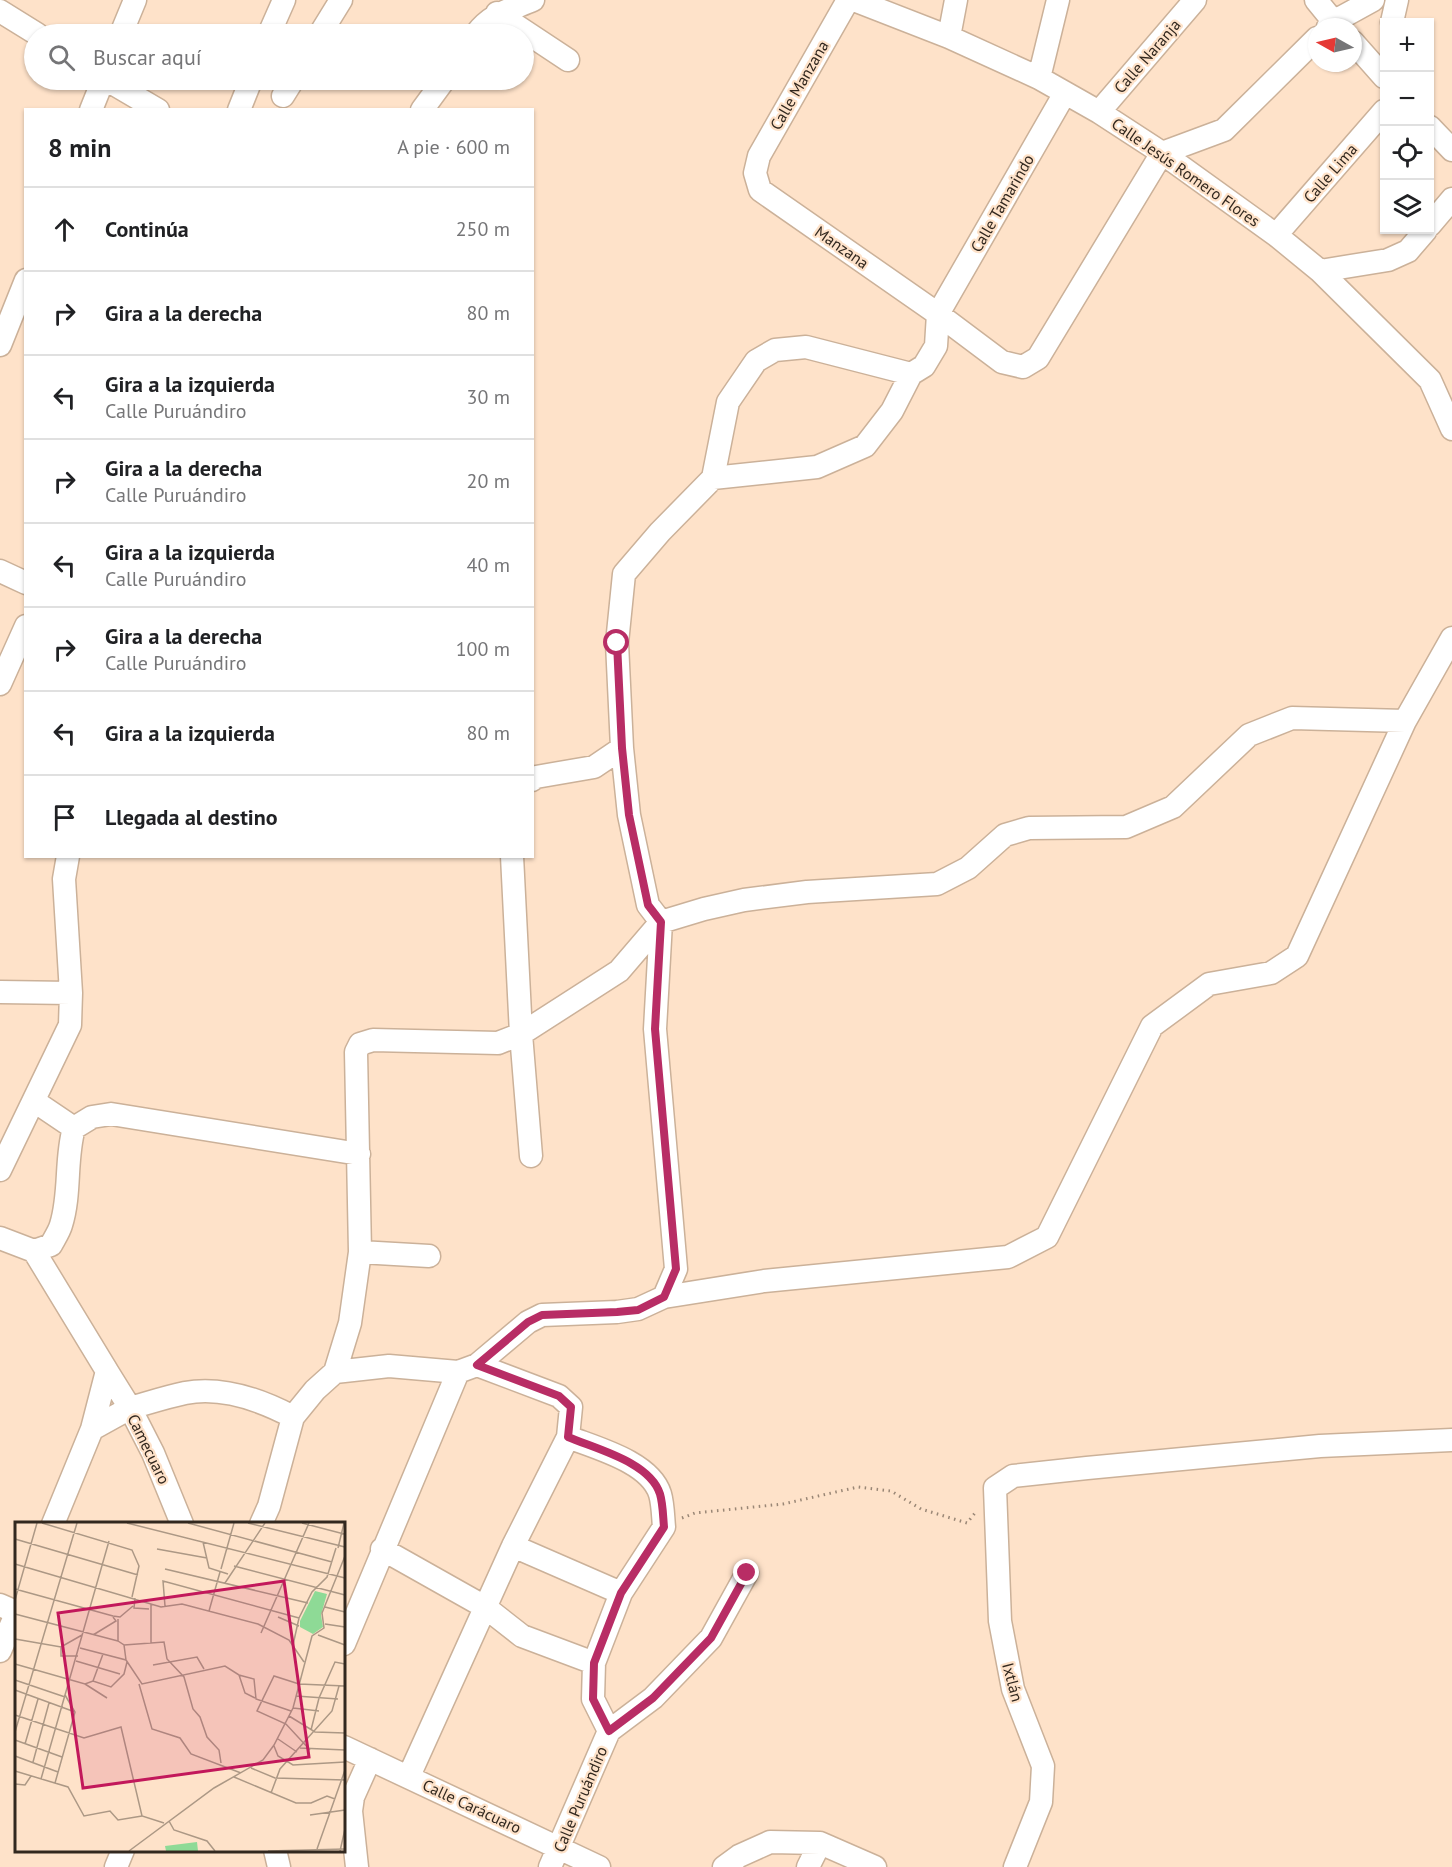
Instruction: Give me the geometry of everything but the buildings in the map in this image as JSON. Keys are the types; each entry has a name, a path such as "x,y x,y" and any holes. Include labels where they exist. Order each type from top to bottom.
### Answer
{"street":[{"path":"125,24 135,0"},
{"path":"274,24 284,0"},
{"path":"326,24 341,0"},
{"path":"484,24 497,14 531,0"},
{"name":"Calle Manzana","path":"755,173 759,156 848,0"},
{"name":"Calle Jesús Romero Flores","path":"854,0 949,37 1040,78 1099,112 1162,153 1276,235 1320,271 1430,380 1452,429"},
{"path":"949,37 956,0"},
{"path":"1040,78 1058,0"},
{"name":"Calle Naranja","path":"1099,112 1195,0"},
{"path":"1316,0 1324,18"},
{"path":"1345,18 1373,0"},
{"path":"1393,18 1397,0"},
{"path":"0,11 24,26"},
{"path":"497,14 512,24"},
{"path":"534,38 568,60"},
{"path":"1162,153 1224,130 1308,48"},
{"path":"1362,49 1380,62"},
{"path":"92,108 100,90"},
{"path":"123,90 154,108"},
{"path":"240,108 247,90"},
{"path":"423,108 437,90"},
{"name":"Calle Tamarindo","path":"939,314 1065,93"},
{"name":"Calle Lima","path":"1276,235 1380,116"},
{"path":"1434,131 1452,150"},
{"name":"Manzana","path":"755,173 760,190 939,314 1002,362 1023,367 1038,358 1162,153"},
{"path":"1434,220 1452,199"},
{"path":"1320,271 1388,260 1407,251 1422,234"},
{"path":"0,345 24,285"},
{"path":"713,478 817,467 865,446 892,411 911,374 924,366 936,346 939,314"},
{"path":"664,1297 676,1269 655,1029 661,922 648,905 629,815 622,748 617,643 624,574 660,532 713,478 728,402 756,361 775,350 806,347 911,374"},
{"path":"0,571 24,582"},
{"path":"0,684 24,630"},
{"path":"345,1642 382,1549 467,1369 528,1322 542,1315 638,1310 664,1297 764,1281 1008,1257 1047,1237 1152,1026 1209,984 1271,973 1297,956 1405,721 1452,638"},
{"path":"262,1522 269,1506 293,1418 315,1390 335,1372 350,1323 360,1252 356,1052 360,1044 373,1040 498,1043 521,1034 619,971 661,922 744,900 807,892 937,884 968,868 1005,835 1029,828 1126,827 1173,807 1249,735 1292,718 1405,721"},
{"path":"534,778 594,767 622,748"},
{"path":"0,1170 70,1025 71,993 64,905 64,879 68,858"},
{"path":"512,858 521,1034 531,1156"},
{"path":"0,992 71,993"},
{"path":"34,1101 74,1128"},
{"path":"34,1251 51,1245 60,1228 64,1214 70,1142 74,1128 92,1117 111,1114 359,1154"},
{"path":"0,1238 34,1251 130,1408 187,1393 228,1393 268,1404 293,1418"},
{"path":"360,1252 429,1256"},
{"path":"335,1372 389,1366 467,1369 559,1396 571,1407 568,1437 513,1546 409,1776"},
{"path":"54,1522 92,1429 107,1371"},
{"name":"Camecuaro","path":"92,1429 130,1408 153,1452 181,1522"},
{"path":"568,1437 633,1464 650,1476 660,1494 664,1527"},
{"path":"995,1488 1013,1476 1087,1468 1320,1446 1452,1440"},
{"name":"Ixtlán","path":"995,1488 1000,1621 1013,1689 1043,1766 1041,1802 1015,1867"},
{"name":"Calle Puruándiro","path":"555,1858 609,1731 593,1699 594,1663 621,1593 664,1527"},
{"path":"513,1546 621,1593"},
{"path":"382,1549 485,1607 522,1636 594,1663"},
{"path":"609,1731 653,1698 711,1638 747,1573"},
{"path":"0,1605 15,1612"},
{"path":"0,1651 15,1615"},
{"name":"Calle Carácuaro","path":"345,1747 409,1776 555,1858 599,1867"},
{"path":"357,1867 351,1811 353,1797 370,1759"},
{"path":"724,1867 740,1856 770,1842 820,1843 875,1867"},
{"path":"808,1867 820,1843"},
{"path":"116,1867 123,1852"},
{"path":"275,1852 279,1867"}],"path":[{"path":"664,1527 694,1513 783,1504 858,1487 891,1491 921,1509 967,1523 995,1488"}],"route":[{"path":"617,643 622,748 629,815 648,905 661,922 655,1029 676,1269 664,1297 638,1310 542,1315 528,1322 477,1365 559,1396 571,1407 568,1437 633,1464 650,1476 660,1494 664,1527 621,1593 594,1663 593,1699 609,1731 653,1698 711,1638 747,1573"}]}
